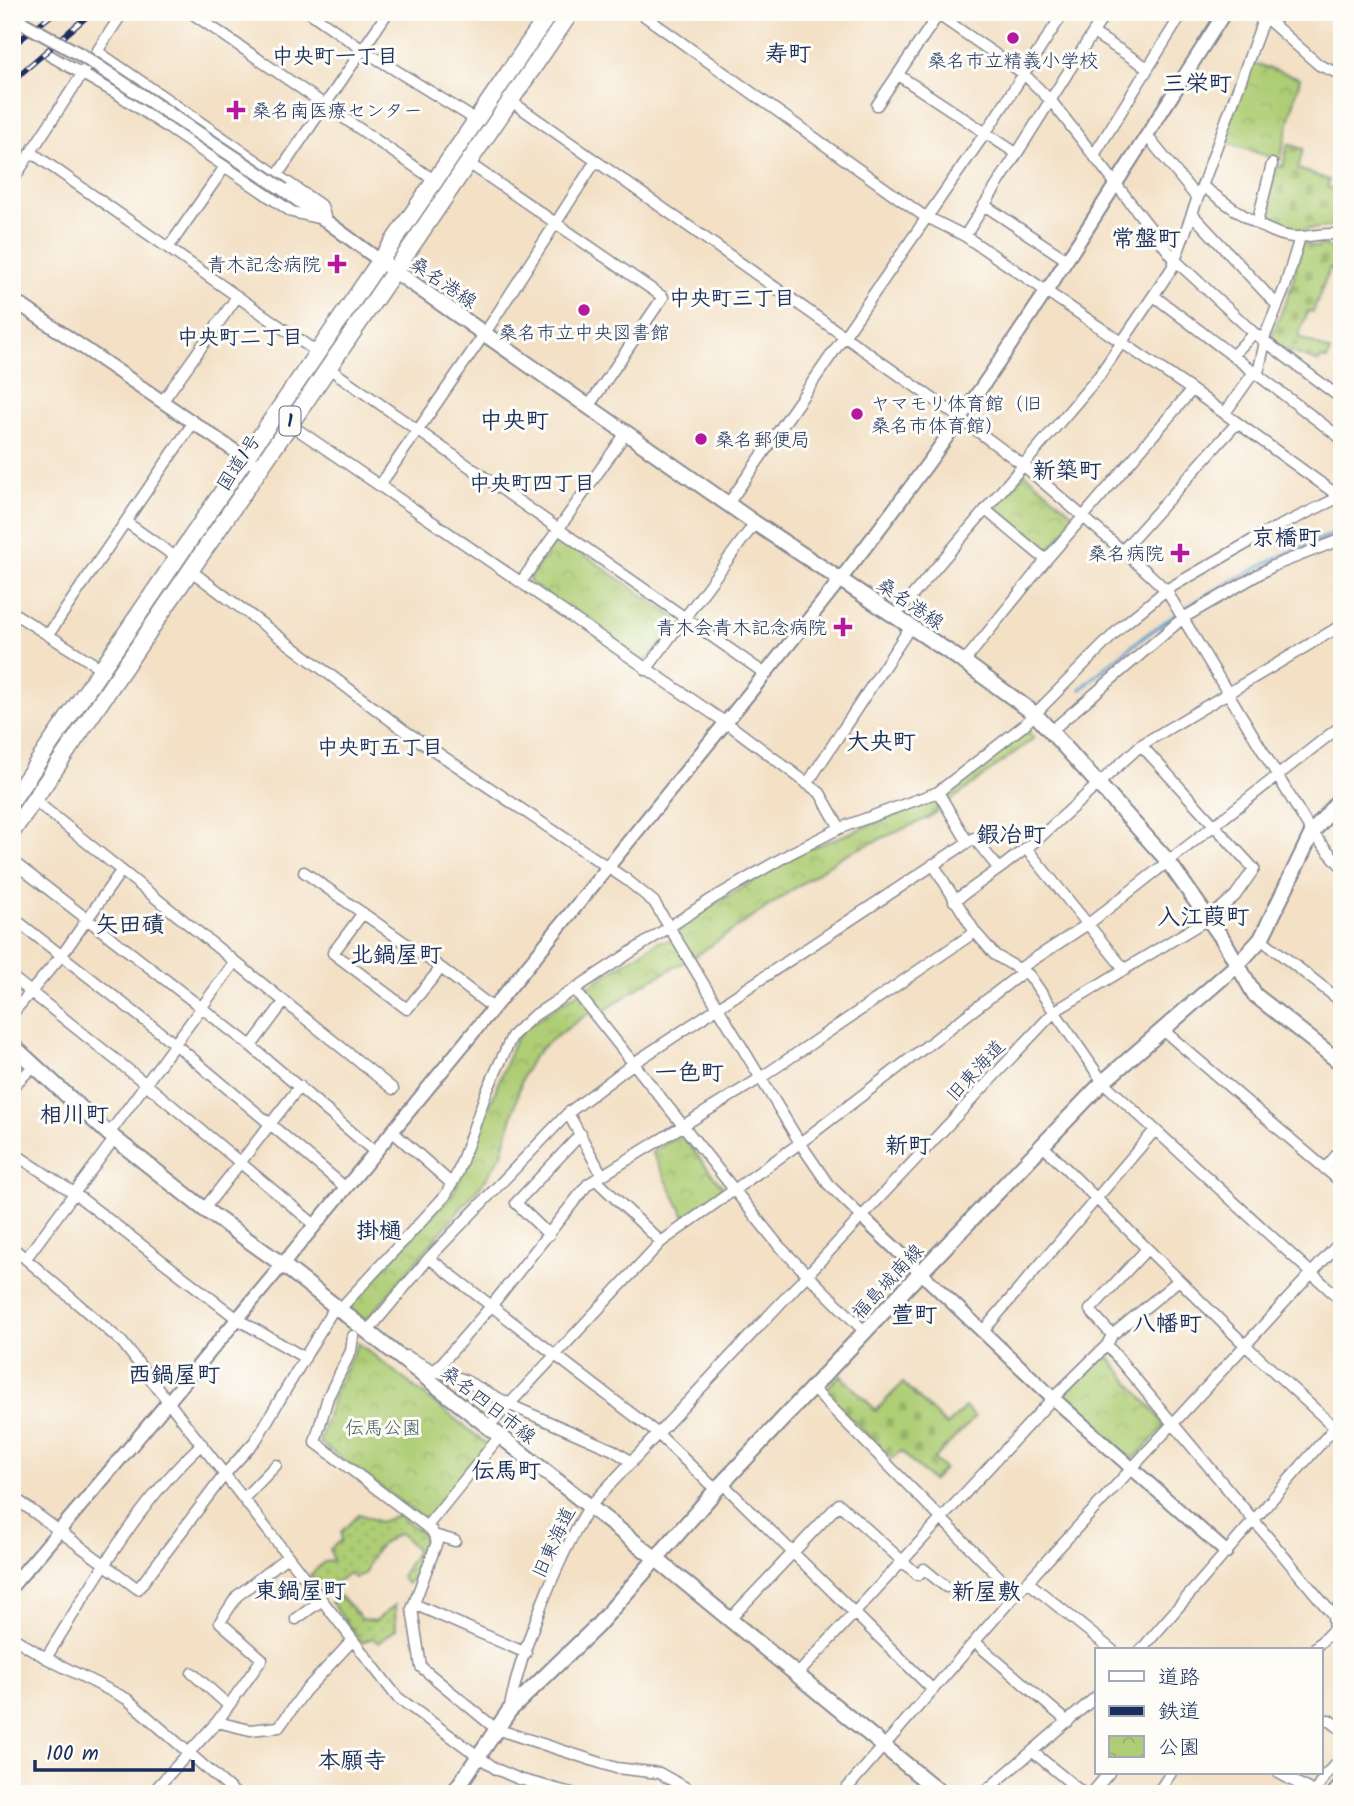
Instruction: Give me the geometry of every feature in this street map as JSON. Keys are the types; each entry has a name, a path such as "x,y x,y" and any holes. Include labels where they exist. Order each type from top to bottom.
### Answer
{"highway":[{"name":"国道1号","path":"15,790 102,669 550,12"},
{"name":"国道1号","path":"12,832 288,423 330,369 467,162 571,12"}],"main road":[{"name":"桑名港線","path":"379,260 755,523 964,662 1035,714 1167,860 1238,964 1245,982 1255,995 1342,1064"},
{"name":"福島城南線","path":"453,1794 509,1711 597,1626 719,1487 922,1271 1103,1082 1238,964 1261,939 1312,833 1342,796"},
{"name":"桑名四日市線","path":"12,1045 112,1136 204,1209 283,1265 336,1309 360,1334 383,1344 431,1375 488,1427 655,1558 942,1794"}],"street":[{"path":"12,182 123,12"},
{"path":"190,12 434,180"},
{"path":"309,12 363,50 476,120"},
{"path":"278,174 388,12"},
{"path":"12,1496 138,1589 225,1474 256,1440 336,1309 445,1196 512,1036 532,1017 746,878 840,828 938,792 1035,714 1122,626 1166,590 1265,533 1341,497 1192,390 965,236 928,216 639,12"},
{"path":"728,504 986,132 1064,12"},
{"path":"965,236 1107,12"},
{"path":"1094,155 1183,12"},
{"path":"12,1586 239,1320 839,578 960,418 1046,292 1225,12"},
{"path":"877,105 936,14 1024,74 1052,102 1176,261 1254,333 1342,399"},
{"path":"895,616 1099,376 1176,261 1263,14 1319,65 1342,75"},
{"path":"12,17 81,55 284,190 379,260"},
{"path":"1093,33 1148,68"},
{"path":"97,51 322,206 326,220"},
{"path":"49,55 121,96 292,212 326,220"},
{"path":"898,75 1016,153"},
{"path":"511,101 960,418 1023,465 1123,550 1166,590 1275,776 1312,833 1342,867"},
{"path":"1147,136 1198,198"},
{"path":"31,152 317,352"},
{"path":"467,162 663,297 588,407"},
{"path":"380,485 485,333 595,162"},
{"path":"1257,223 1272,164"},
{"path":"168,248 224,168"},
{"path":"1202,186 1257,223 1290,237 1332,233 1342,235"},
{"path":"984,205 1067,260"},
{"path":"1192,214 1277,305"},
{"path":"1225,414 1256,372 1300,237"},
{"path":"1154,296 1342,439"},
{"path":"162,402 237,297"},
{"path":"12,299 260,468"},
{"path":"1233,355 1254,333"},
{"path":"330,369 764,673"},
{"path":"964,662 1046,560 1192,390"},
{"path":"48,635 193,423"},
{"path":"288,423 521,582 820,793 840,828"},
{"path":"1123,550 1237,423"},
{"path":"521,582 626,433"},
{"path":"986,511 1046,560"},
{"path":"126,522 177,558"},
{"path":"646,670 755,523"},
{"path":"1051,731 1183,618 1273,566 1342,539"},
{"path":"190,570 405,731 653,902 759,1079 828,1184 1053,1398 1226,1552"},
{"path":"12,612 102,669"},
{"path":"954,901 1026,848 1141,745 1342,625"},
{"path":"807,784 911,626"},
{"path":"488,1427 661,1242 800,1143 1342,725"},
{"path":"1141,745 1214,824"},
{"path":"938,792 967,841"},
{"path":"34,800 393,1089"},
{"name":"旧東海道","path":"509,1711 526,1653 576,1528 589,1507 1055,1011 1208,919 1235,896 1254,869 1214,824"},
{"path":"697,1794 659,1773 616,1768 496,1729 421,1667 414,1604 437,1542 427,1525 318,1447 315,1442 328,1397 360,1334 568,1113 634,1063 967,841 974,838 999,869"},
{"path":"1026,848 1125,970"},
{"path":"12,861 251,1046 376,1153"},
{"path":"933,864 975,932 995,955 1029,975 1103,1082 1342,1301"},
{"path":"12,1014 62,955 121,871"},
{"path":"304,872 441,968 493,1009"},
{"path":"363,913 332,953 407,1009 441,968"},
{"path":"12,917 175,1044 346,1188"},
{"path":"431,1375 550,1235 588,1184 759,1079 975,932"},
{"path":"1261,939 1342,1002"},
{"path":"27,1257 74,1193 146,1083 234,963"},
{"path":"12,977 146,1083 315,1225"},
{"path":"575,990 733,1189 806,1276 866,1333"},
{"path":"251,1046 284,1002"},
{"path":"1163,1030 1342,1182"},
{"path":"12,1087 35,1065"},
{"path":"204,1209 300,1086"},
{"path":"568,1113 581,1134 599,1177 661,1242"},
{"path":"984,1330 1095,1197 1156,1130"},
{"path":"393,1132 452,1184"},
{"path":"550,1235 516,1203 581,1134"},
{"path":"1042,1145 1245,1345 1338,1431"},
{"path":"1325,1168 1342,1148"},
{"path":"12,1152 74,1193 239,1320 305,1358"},
{"path":"842,1794 1016,1594 1342,1240"},
{"path":"12,1247 27,1257 122,1342 397,1697 496,1769 519,1779 575,1794"},
{"path":"1112,1335 1090,1310 1146,1249"},
{"path":"429,1258 658,1434 792,1552 933,1690"},
{"path":"797,1675 1053,1398 1107,1345 1112,1335 1179,1280"},
{"path":"1107,1345 1252,1522 1333,1615 1334,1629 1342,1637"},
{"path":"431,1375 462,1378 508,1403 613,1450 632,1462"},
{"path":"813,1389 1016,1594"},
{"path":"1143,1648 1252,1522 1338,1431 1342,1419"},
{"path":"427,1525 500,1436"},
{"path":"46,1658 105,1564 169,1479 202,1444"},
{"path":"243,1499 276,1465"},
{"path":"730,1619 839,1504 918,1575 924,1569 946,1587"},
{"path":"434,1535 455,1541"},
{"path":"151,1794 217,1722 262,1659 220,1622 237,1596 288,1556"},
{"path":"1028,1582 1110,1648"},
{"path":"296,1619 321,1601"},
{"path":"1333,1615 1342,1603"},
{"path":"414,1604 526,1653"},
{"path":"1315,1648 1334,1629"},
{"path":"12,1637 46,1658 127,1699 236,1794"},
{"path":"217,1722 250,1730 279,1727 305,1691 352,1641"},
{"path":"975,1643 1068,1723"},
{"path":"192,1674 228,1705"},
{"path":"982,1794 1095,1698"},
{"path":"1329,1720 1342,1730"},
{"path":"1033,1752 1084,1794"},
{"path":"1281,1774 1316,1793 1342,1758"},
{"path":"1091,1794 1108,1774"},
{"path":"1157,1794 1170,1774"},
{"path":"1333,1794 1342,1783"}],"green space":[{"path":"1250,62 1300,78 1280,160 1221,141"},
{"path":"1288,144 1303,149 1298,169 1329,180 1327,187 1342,194 1342,214 1338,226 1292,231 1262,219 1277,165 1283,167"},
{"path":"1302,242 1318,248 1320,244 1342,253 1342,272 1330,268 1313,312 1308,311 1298,337 1330,351 1327,360 1321,358 1319,362 1272,345 1270,340 1291,288"},
{"path":"1025,473 1077,517 1044,555 993,511"},
{"path":"562,539 674,617 675,623 648,661 642,661 530,583 529,579 556,540"},
{"path":"1027,729 1034,738 928,818 842,856 694,957 645,983 604,1011 586,1015 546,1044 533,1057 523,1075 502,1154 486,1179 369,1317 364,1319 347,1308 452,1195 465,1169 515,1040 525,1028 659,941 668,941 678,934 682,924 801,852 934,800"},
{"path":"681,1135 722,1186 722,1189 685,1217 652,1152"},
{"name":"伝馬公園","path":"358,1343 488,1445 429,1518 424,1519 319,1442 335,1391"},
{"path":"1106,1354 1163,1422 1164,1427 1136,1457 1130,1458 1064,1398 1064,1394"},
{"path":"840,1375 876,1410 903,1383 947,1426 965,1407 975,1417 934,1459 944,1469 932,1481 901,1451 892,1459 823,1392"},
{"path":"359,1514 380,1522 398,1515 425,1536 418,1568 407,1584 401,1577 417,1550 400,1533 382,1544 374,1553 365,1573 355,1578 349,1573 325,1590 310,1575 324,1562 333,1561 330,1549 341,1540 341,1532"},
{"path":"340,1596 362,1619 375,1621 395,1605 396,1629 379,1643 372,1638 362,1643 331,1602"}],"waterway":[{"path":"1081,689 1140,640 1204,597 1271,561 1342,531"}],"railway":[{"path":"12,23 26,12"},
{"path":"12,46 55,12"},
{"path":"12,81 92,12"}],"place":[{"name":"桑名市立精義小学校","path":"1013,38"},
{"name":"桑名南医療センター","path":"236,110"},
{"name":"青木記念病院","path":"337,264"},
{"name":"桑名市立中央図書館","path":"584,310"},
{"name":"ヤマモリ体育館（旧 桑名市体育館）","path":"857,414"},
{"name":"桑名郵便局","path":"701,439"},
{"name":"桑名病院","path":"1180,553"},
{"name":"青木会青木記念病院","path":"843,627"}],"district":[{"name":"寿町","path":"788,53"},
{"name":"中央町一丁目","path":"335,56"},
{"name":"三栄町","path":"1197,83"},
{"name":"常盤町","path":"1146,238"},
{"name":"中央町三丁目","path":"732,298"},
{"name":"中央町二丁目","path":"240,337"},
{"name":"中央町","path":"514,420"},
{"name":"新築町","path":"1067,470"},
{"name":"中央町四丁目","path":"532,483"},
{"name":"京橋町","path":"1286,537"},
{"name":"大央町","path":"881,741"},
{"name":"中央町五丁目","path":"380,747"},
{"name":"鍜冶町","path":"1011,834"},
{"name":"入江葭町","path":"1203,916"},
{"name":"矢田磧","path":"130,924"},
{"name":"北鍋屋町","path":"396,954"},
{"name":"一色町","path":"689,1072"},
{"name":"相川町","path":"74,1114"},
{"name":"新町","path":"908,1145"},
{"name":"掛樋","path":"379,1230"},
{"name":"萱町","path":"914,1314"},
{"name":"八幡町","path":"1167,1323"},
{"name":"西鍋屋町","path":"174,1374"},
{"name":"伝馬町","path":"506,1470"},
{"name":"東鍋屋町","path":"300,1590"},
{"name":"新屋敷","path":"986,1591"},
{"name":"本願寺","path":"352,1760"}]}
